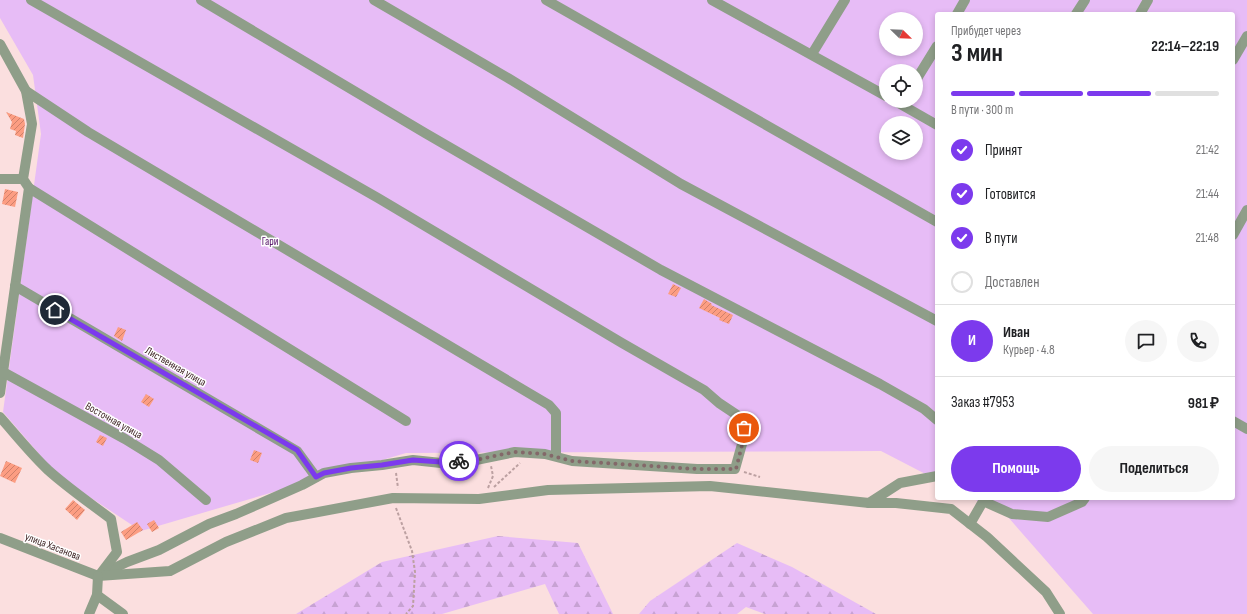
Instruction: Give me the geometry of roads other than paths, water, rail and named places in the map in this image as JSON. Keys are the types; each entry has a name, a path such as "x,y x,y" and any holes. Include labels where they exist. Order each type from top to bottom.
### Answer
{"street":[{"path":"31,0 378,198 704,390 719,403 743,419 744,437 736,469 697,469 572,461 545,454 514,452 471,461 441,462 413,460 351,468 324,473 236,514 209,524 159,550 127,562 98,576"},
{"path":"201,0 661,270 880,384 924,409 935,418"},
{"path":"374,0 508,78 681,184 935,320"},
{"path":"546,0 935,221"},
{"path":"712,0 730,4 812,54 879,92"},
{"path":"812,54 845,0"},
{"path":"958,12 965,0"},
{"path":"1077,12 1085,0"},
{"path":"1141,12 1148,0"},
{"path":"1235,57 1247,36"},
{"path":"0,44 26,91 32,124 23,178 29,188 406,421"},
{"path":"923,69 935,49"},
{"path":"26,91 88,132 549,405 556,413 556,454"},
{"path":"910,108 935,124"},
{"path":"0,179 23,178"},
{"path":"0,394 29,188"},
{"path":"1235,231 1247,210"},
{"name":"Лиственная улица","path":"15,286 297,450 316,477"},
{"name":"Восточная улица","path":"3,372 125,439 159,460 206,500"},
{"path":"0,417 28,450 48,470 74,492 111,519 118,552 98,576 97,595 89,614"},
{"path":"1235,422 1247,429"},
{"path":"869,503 900,483 935,476"},
{"path":"98,576 170,571 226,542 286,518 396,498 483,498 548,490 710,486 869,503 896,503 951,510 987,537 1046,592 1060,614"},
{"path":"970,524 984,500 1012,514 1048,517 1084,500"},
{"name":"улица Хасанова","path":"0,538 98,576"},
{"path":"97,595 122,614"}],"park label":[{"name":"Гари","path":"270,241"}]}
